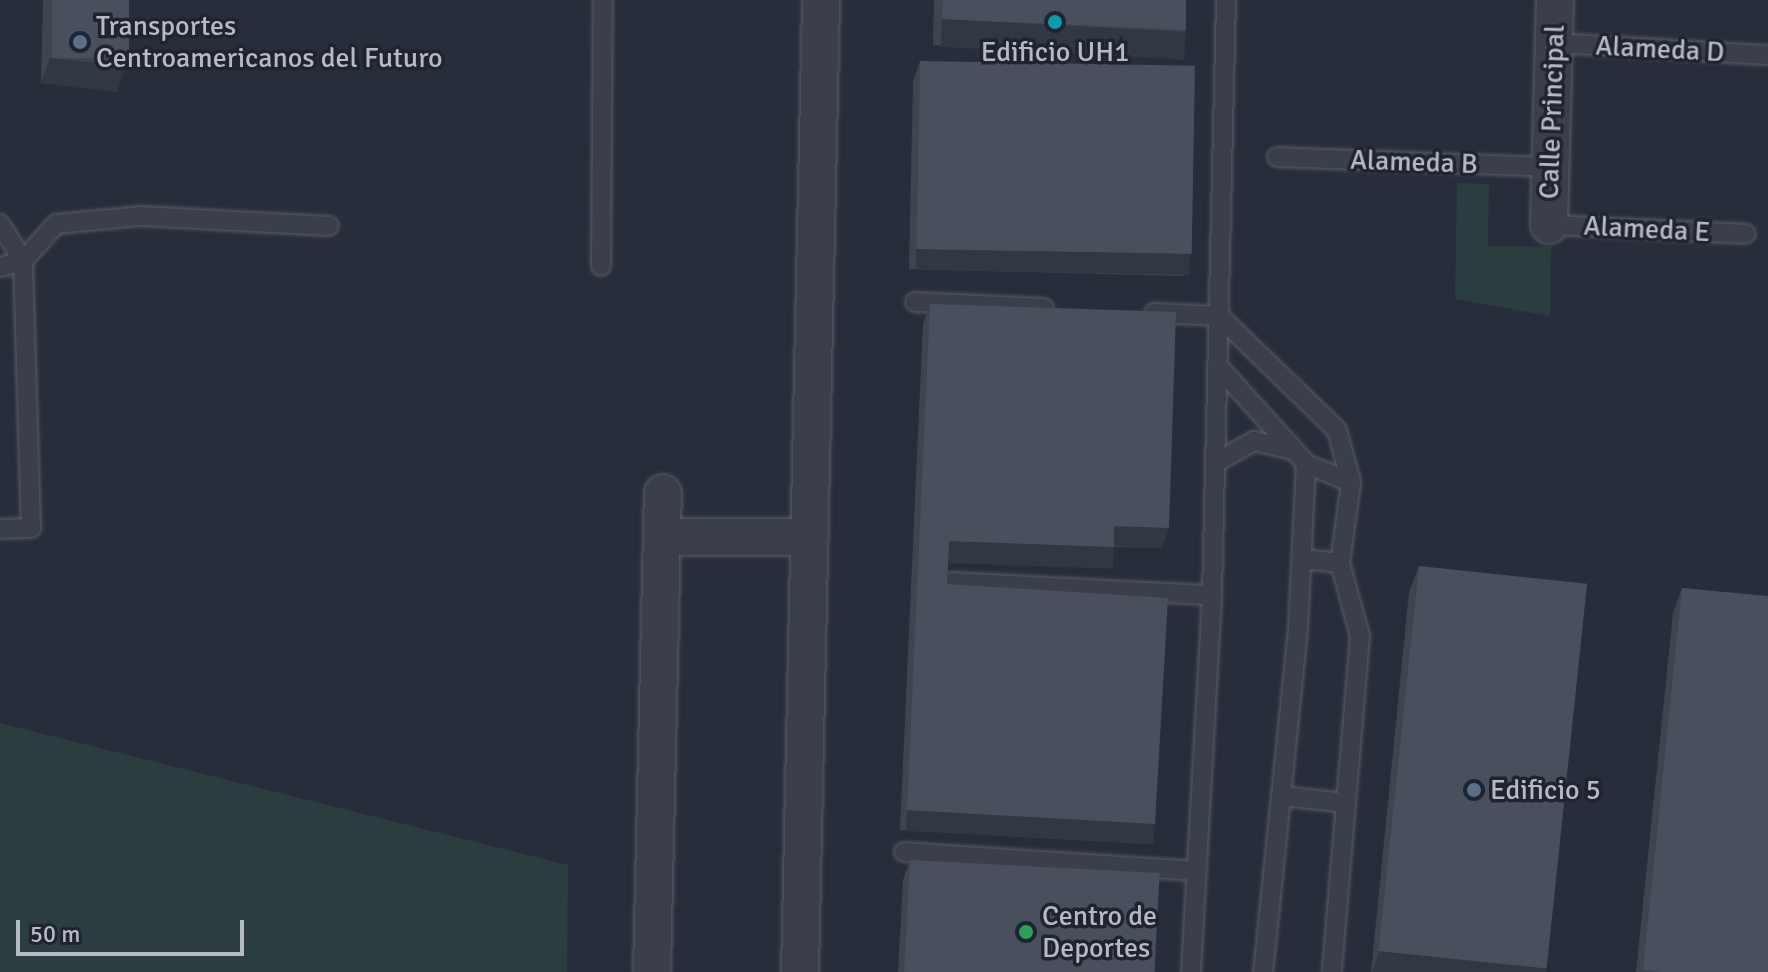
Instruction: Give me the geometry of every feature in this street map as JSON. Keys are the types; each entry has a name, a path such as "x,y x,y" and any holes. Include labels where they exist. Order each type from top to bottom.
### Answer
{"street":[{"path":"800,972 821,0"},
{"name":"Calle Principal","path":"1549,225 1555,0"},
{"path":"652,972 663,493"},
{"path":"663,537 810,537"}],"lane":[{"path":"601,266 603,0"},
{"path":"1191,972 1212,595 1226,0"},
{"name":"Alameda D","path":"1554,43 1767,55"},
{"name":"Alameda B","path":"1277,157 1551,167"},
{"path":"0,267 23,261 56,224 140,216 329,226"},
{"path":"0,224 23,261 31,528 0,529"},
{"name":"Alameda E","path":"1549,225 1746,234"},
{"path":"915,302 1067,309"},
{"path":"1128,312 1219,316 1337,430 1351,482 1340,563 1360,636 1332,972"},
{"path":"1217,365 1300,457 1302,559 1263,972"},
{"path":"1215,463 1254,441 1300,457 1351,482"},
{"path":"1302,559 1340,563"},
{"path":"951,582 1212,595"},
{"path":"1282,796 1345,803"},
{"path":"904,852 1195,871"}],"shaded area":[{"path":"1457,183 1489,184 1488,246 1551,247 1550,316 1455,299"},
{"path":"0,723 568,865 567,972 0,972"}],"building":[{"path":"52,0 129,0 129,58 52,58"},
{"path":"943,0 1186,0 1186,30 942,19"},
{"path":"920,61 1195,66 1192,254 917,249"},
{"path":"930,304 1176,312 1169,528 1114,526 1114,547 949,541 947,584 1168,598 1155,824 907,810"},
{"name":"Edificio 5","path":"1419,566 1587,584 1547,969 1379,951"},
{"path":"1682,588 1768,596 1768,972 1643,970"},
{"name":"Centro de Deportes","path":"910,860 1160,873 1154,972 904,972"}],"place":[{"name":"Edificio UH1","path":"1055,22"},
{"name":"Transportes Centroamericanos del Futuro","path":"80,42"},
{"name":"Edificio 5","path":"1474,790"},
{"name":"Centro de Deportes","path":"1026,932"}]}
